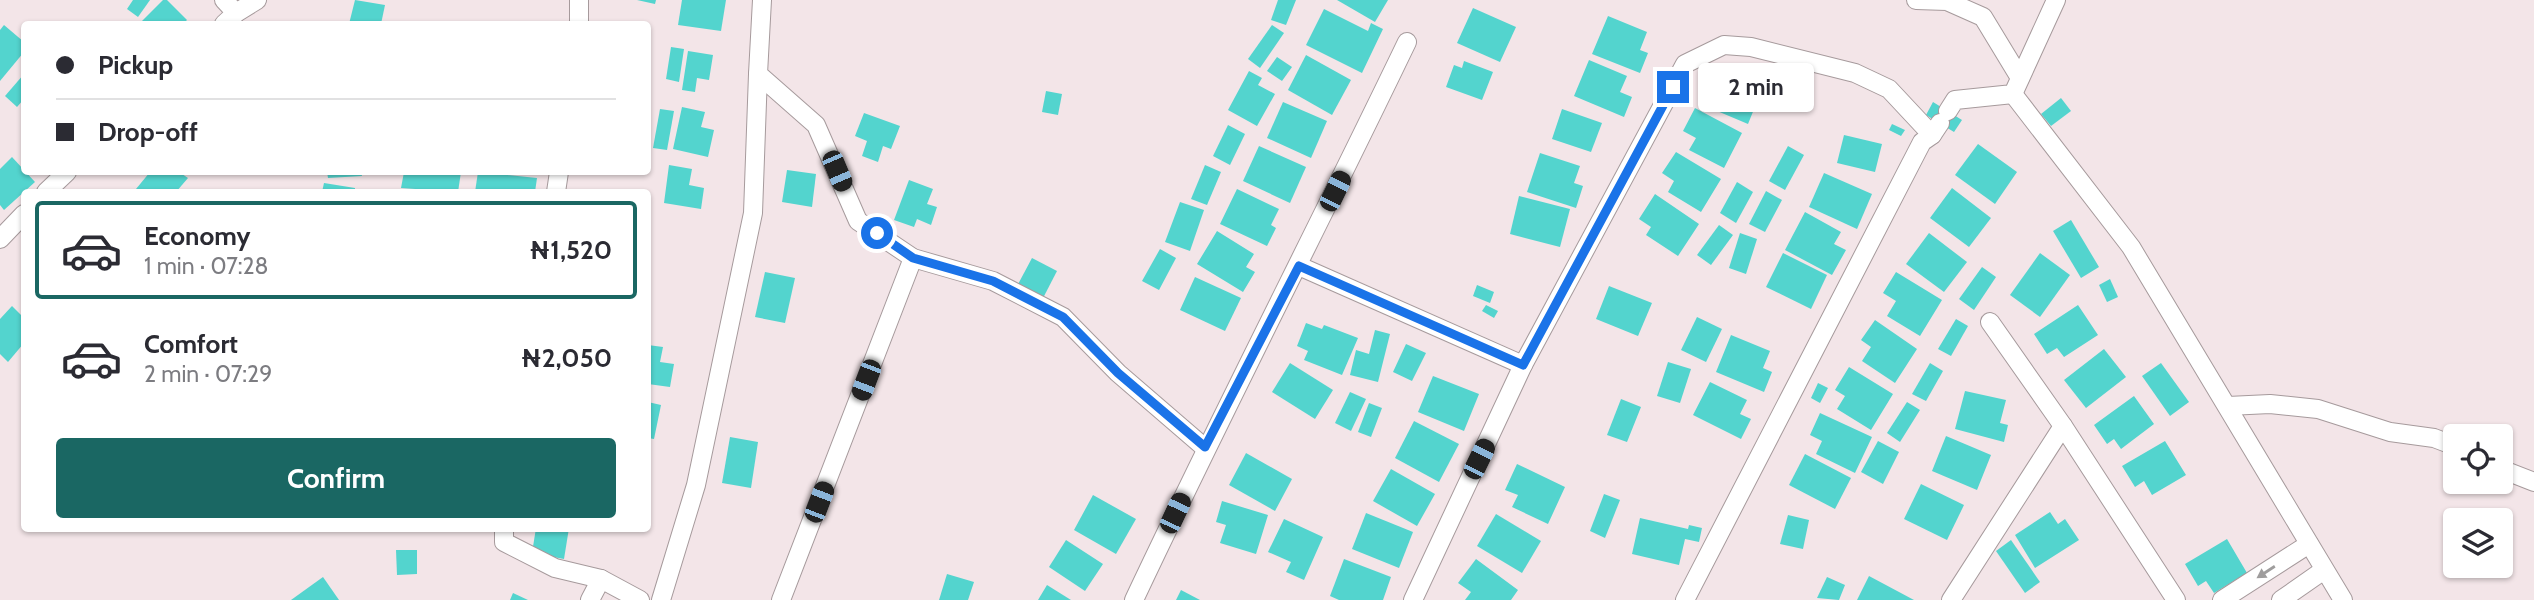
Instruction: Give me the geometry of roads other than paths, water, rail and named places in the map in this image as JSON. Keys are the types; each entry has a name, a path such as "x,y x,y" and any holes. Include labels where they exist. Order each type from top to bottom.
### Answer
{"street":[{"path":"228,13 257,0"},
{"path":"579,0 579,21"},
{"path":"661,600 696,485 753,213 762,0"},
{"path":"1916,0 1947,1 1983,16 2016,86 2131,247 2343,600"},
{"path":"2016,86 2056,0"},
{"path":"1134,600 1205,447 1299,266 1406,42"},
{"path":"1413,600 1523,365 1685,64 1724,45 1751,47 1855,73 1889,89 1940,123"},
{"path":"758,74 816,125 858,221 913,258 993,281 1063,317 1118,373 1205,447"},
{"path":"1685,600 1922,142 1940,123 1955,100 2016,86"},
{"path":"49,189 64,175"},
{"path":"0,239 21,217"},
{"path":"781,600 913,258"},
{"path":"1299,266 1523,365"},
{"path":"1990,322 2063,426 2176,600"},
{"path":"2228,406 2270,404 2318,409 2390,432 2443,441"},
{"path":"1951,600 2063,426"},
{"path":"2513,474 2534,482"},
{"path":"504,532 504,542 555,568 601,579 640,600"},
{"path":"2222,600 2309,544"},
{"path":"2281,600 2323,570"},
{"path":"590,600 601,579"}]}
